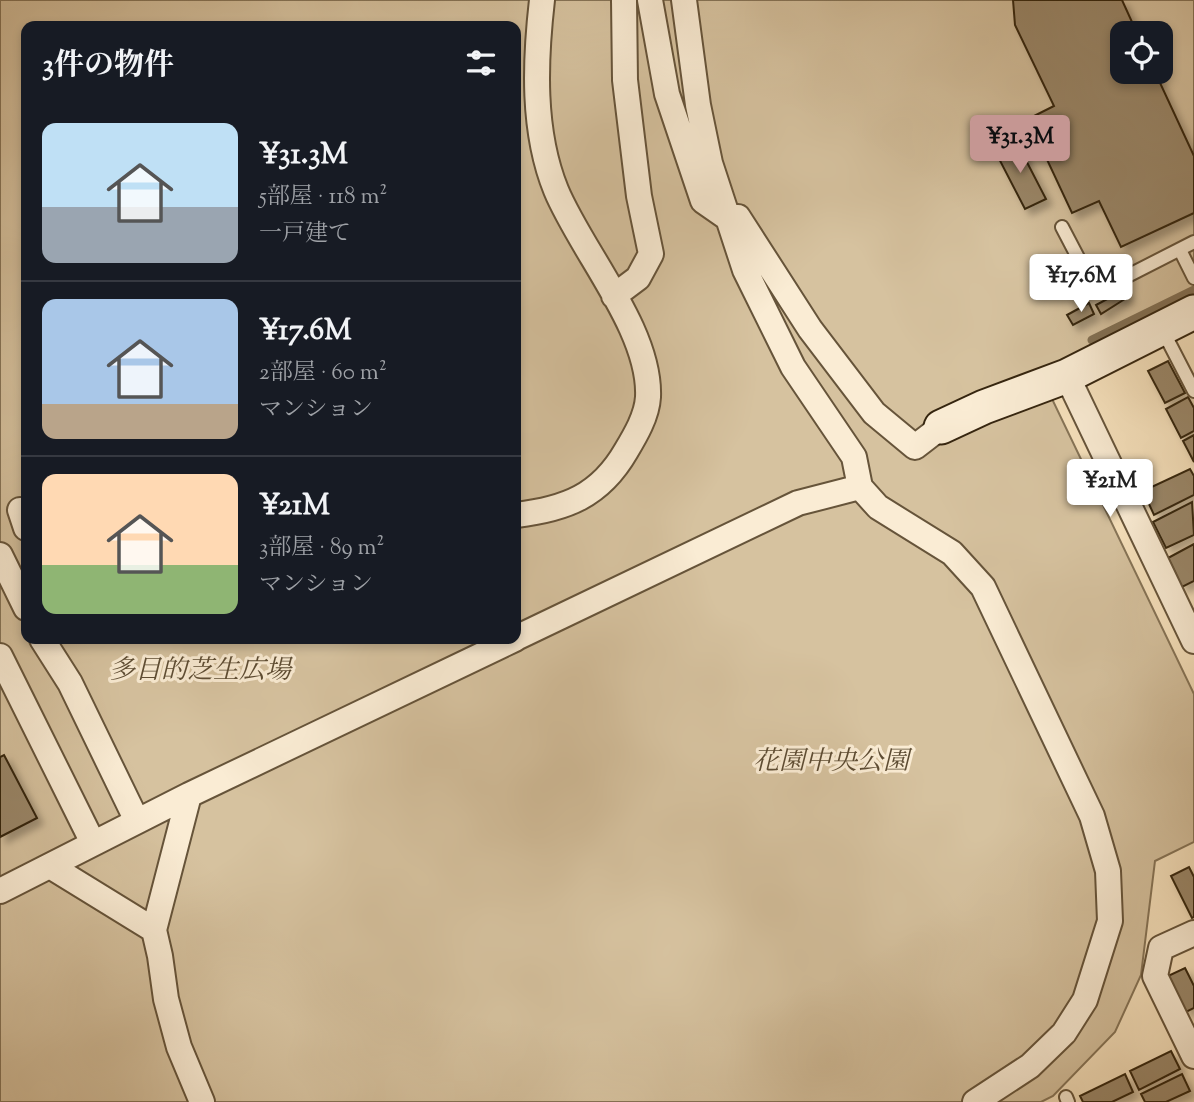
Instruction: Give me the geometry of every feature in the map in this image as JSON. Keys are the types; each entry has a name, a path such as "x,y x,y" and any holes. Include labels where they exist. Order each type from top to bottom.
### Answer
{"street":[{"path":"521,514 580,499 614,473 638,430 648,398 642,349 556,190 543,144 538,96 537,44 542,0"},
{"path":"614,296 638,278 651,254 639,196 625,80 624,0"},
{"path":"650,0 667,93 703,201 726,217 738,217 810,329 874,413 915,447 941,427 984,407 1067,376 1194,312"},
{"path":"684,0 698,104 710,163 726,217 746,270 793,367 854,457 860,487 878,507 951,554 983,587 1092,816 1108,871 1111,921 1085,1000 1064,1033 1030,1066 975,1102"},
{"path":"1067,376 1194,641"},
{"path":"521,635 799,503 860,487"},
{"path":"0,555 21,597"},
{"path":"45,644 70,683 137,821"},
{"path":"63,644 70,683"},
{"path":"0,891 189,794 502,644"},
{"path":"0,656 93,843"},
{"path":"189,794 154,930 166,999 179,1047 202,1102"},
{"path":"50,866 154,930"},
{"path":"1194,933 1161,948 1155,976 1194,1056"}],"lane":[{"path":"1062,227 1096,292 1194,242"},
{"path":"1180,250 1194,278"},
{"path":"1161,329 1194,391"}],"green space":[{"name":"花園中央公園","path":"0,0 1194,0 1194,296 1040,374 1194,694 1194,842 1155,861 1141,975 1115,1032 1053,1096 1041,1102 0,1102"}],"building":[{"path":"1013,0 1122,0 1132,21 1110,21 1110,84 1161,84 1194,156 1194,213 1121,247 1099,201 1072,213 1028,119 1054,106 1015,25"},
{"path":"1016,141 1046,199 1025,209 995,151"},
{"path":"1124,290 1128,297 1101,314 1096,305"},
{"path":"1089,303 1094,314 1073,325 1067,315"},
{"path":"1168,361 1185,393 1165,403 1148,371"},
{"path":"1188,397 1194,408 1194,431 1181,438 1166,409"},
{"path":"1194,435 1194,462 1183,441"},
{"path":"1190,469 1194,476 1194,495 1154,515 1143,491"},
{"path":"1192,502 1194,535 1166,548 1153,522"},
{"path":"1194,544 1194,581 1182,587 1168,558"},
{"path":"4,755 37,818 0,837 0,757"},
{"path":"1189,867 1194,877 1192,918 1171,876"},
{"path":"1185,968 1194,986 1194,1008 1186,1012 1168,976"},
{"path":"1171,1051 1180,1069 1139,1090 1130,1071"},
{"path":"1125,1074 1133,1092 1112,1102 1083,1102 1080,1096"},
{"path":"1182,1074 1190,1091 1166,1102 1145,1102 1141,1094"}],"waterway":[{"path":"1092,340 1194,290"}],"park label":[{"name":"多目的芝生広場","path":"200,671"}]}
